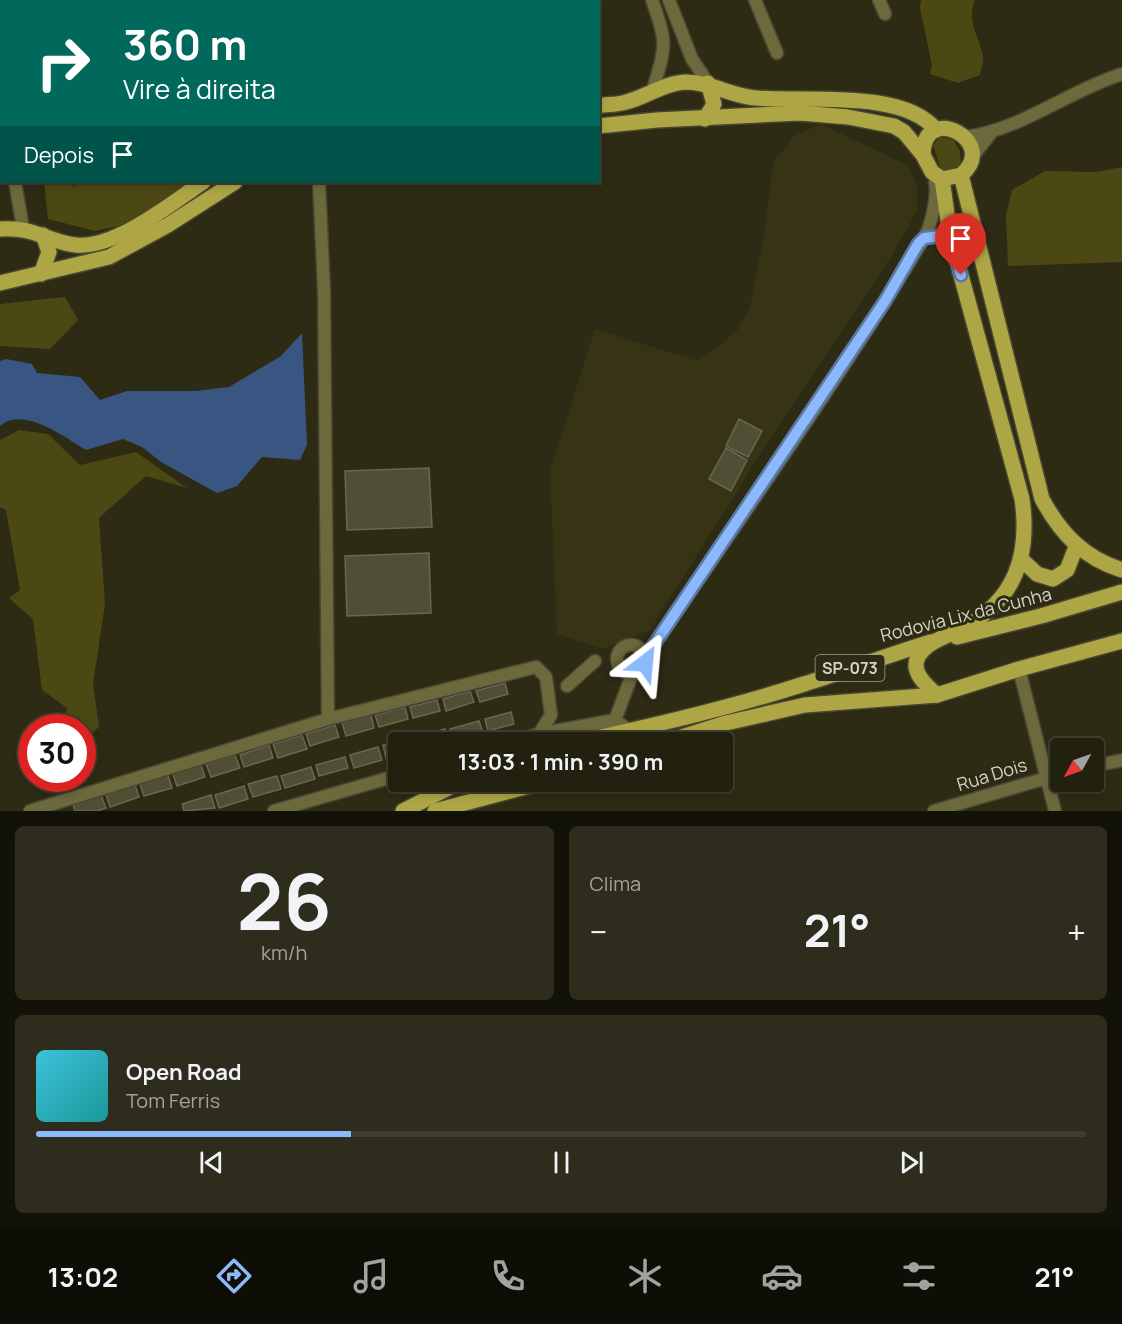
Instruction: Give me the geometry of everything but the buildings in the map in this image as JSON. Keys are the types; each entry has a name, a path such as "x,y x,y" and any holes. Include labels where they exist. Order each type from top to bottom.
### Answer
{"main road":[{"path":"705,119 714,104 708,83"},
{"path":"600,106 624,103 673,84 708,83 736,95 758,98 845,99 884,105 919,116 936,130"},
{"path":"652,93 651,107 657,120"},
{"path":"600,126 657,120 800,113 848,117 894,126 904,132 937,175 950,235 1022,499 1026,528 1022,560 1007,589 980,618 933,642 915,663 916,672 926,686 937,695"},
{"path":"923,155 926,141 936,130 951,128 965,137 972,157 961,176"},
{"path":"937,175 961,176"},
{"path":"961,176 1035,479 1054,521 1076,547 1106,565 1122,570"},
{"path":"0,229 23,228 76,245 104,240 160,211 202,183"},
{"path":"0,283 109,257 138,243 233,183"},
{"path":"41,274 49,252 43,235"},
{"path":"1022,560 1036,574 1053,579 1067,570 1076,547"},
{"name":"Rodovia Lix da Cunha","path":"625,732 804,684 876,658 1041,616 1122,592"},
{"name":"SP-073","path":"698,732 726,723 805,705 937,695 1019,669 1122,641"},
{"path":"403,811 440,792"},
{"path":"435,811 497,792"}],"street":[{"path":"652,0 665,34 665,49 652,93"},
{"path":"669,0 693,59 708,83"},
{"path":"755,0 777,53"},
{"path":"879,0 885,14"},
{"path":"965,137 991,134 1098,82 1122,75"},
{"path":"972,157 991,134"},
{"path":"615,720 633,672 643,667 645,658 879,309 924,238 937,196 937,175"},
{"path":"15,183 23,228"},
{"path":"319,183 324,290 328,719"},
{"path":"924,238 950,235"},
{"path":"633,672 620,666 620,652 632,645 641,649 645,658"},
{"path":"567,686 595,661"},
{"path":"30,811 328,719 536,667 546,677 551,711 549,720 540,732"},
{"path":"1019,669 1055,811"},
{"path":"549,732 615,720 630,731"},
{"path":"584,732 589,725"},
{"path":"1104,764 1122,760"},
{"name":"Rua Dois","path":"934,811 1050,776"},
{"path":"274,811 388,778"}],"shaded area":[{"path":"921,0 975,0 972,15 983,58 980,75 958,83 930,74 932,65 920,8"},
{"path":"821,124 909,166 917,187 917,211 892,255 775,431 650,630 602,649 557,634 550,471 595,329 698,361 737,331 750,307 766,223 773,163 794,136"},
{"path":"940,137 953,140 960,151 961,165 950,174 941,170 933,145"},
{"path":"1122,167 1122,262 1008,266 1006,215 1012,190 1045,171 1097,172"},
{"path":"44,183 75,186 81,183 190,183 136,222 95,231 48,219"},
{"path":"65,297 78,320 50,349 0,346 0,304"},
{"path":"19,430 48,434 80,465 136,452 187,488 146,476 99,518 105,604 93,684 99,727 96,730 96,714 66,714 67,708 42,690 33,619 9,598 20,590 6,510 0,507 0,440"}],"water":[{"path":"302,333 307,445 300,460 262,457 237,486 217,493 161,462 142,447 123,439 86,450 32,421 20,419 0,426 0,361 6,359 32,364 37,373 80,377 100,400 127,391 196,391 229,387 281,356"}],"route":[{"path":"645,663 645,658 885,301 918,244 924,238 939,234 950,235 961,275"}]}
